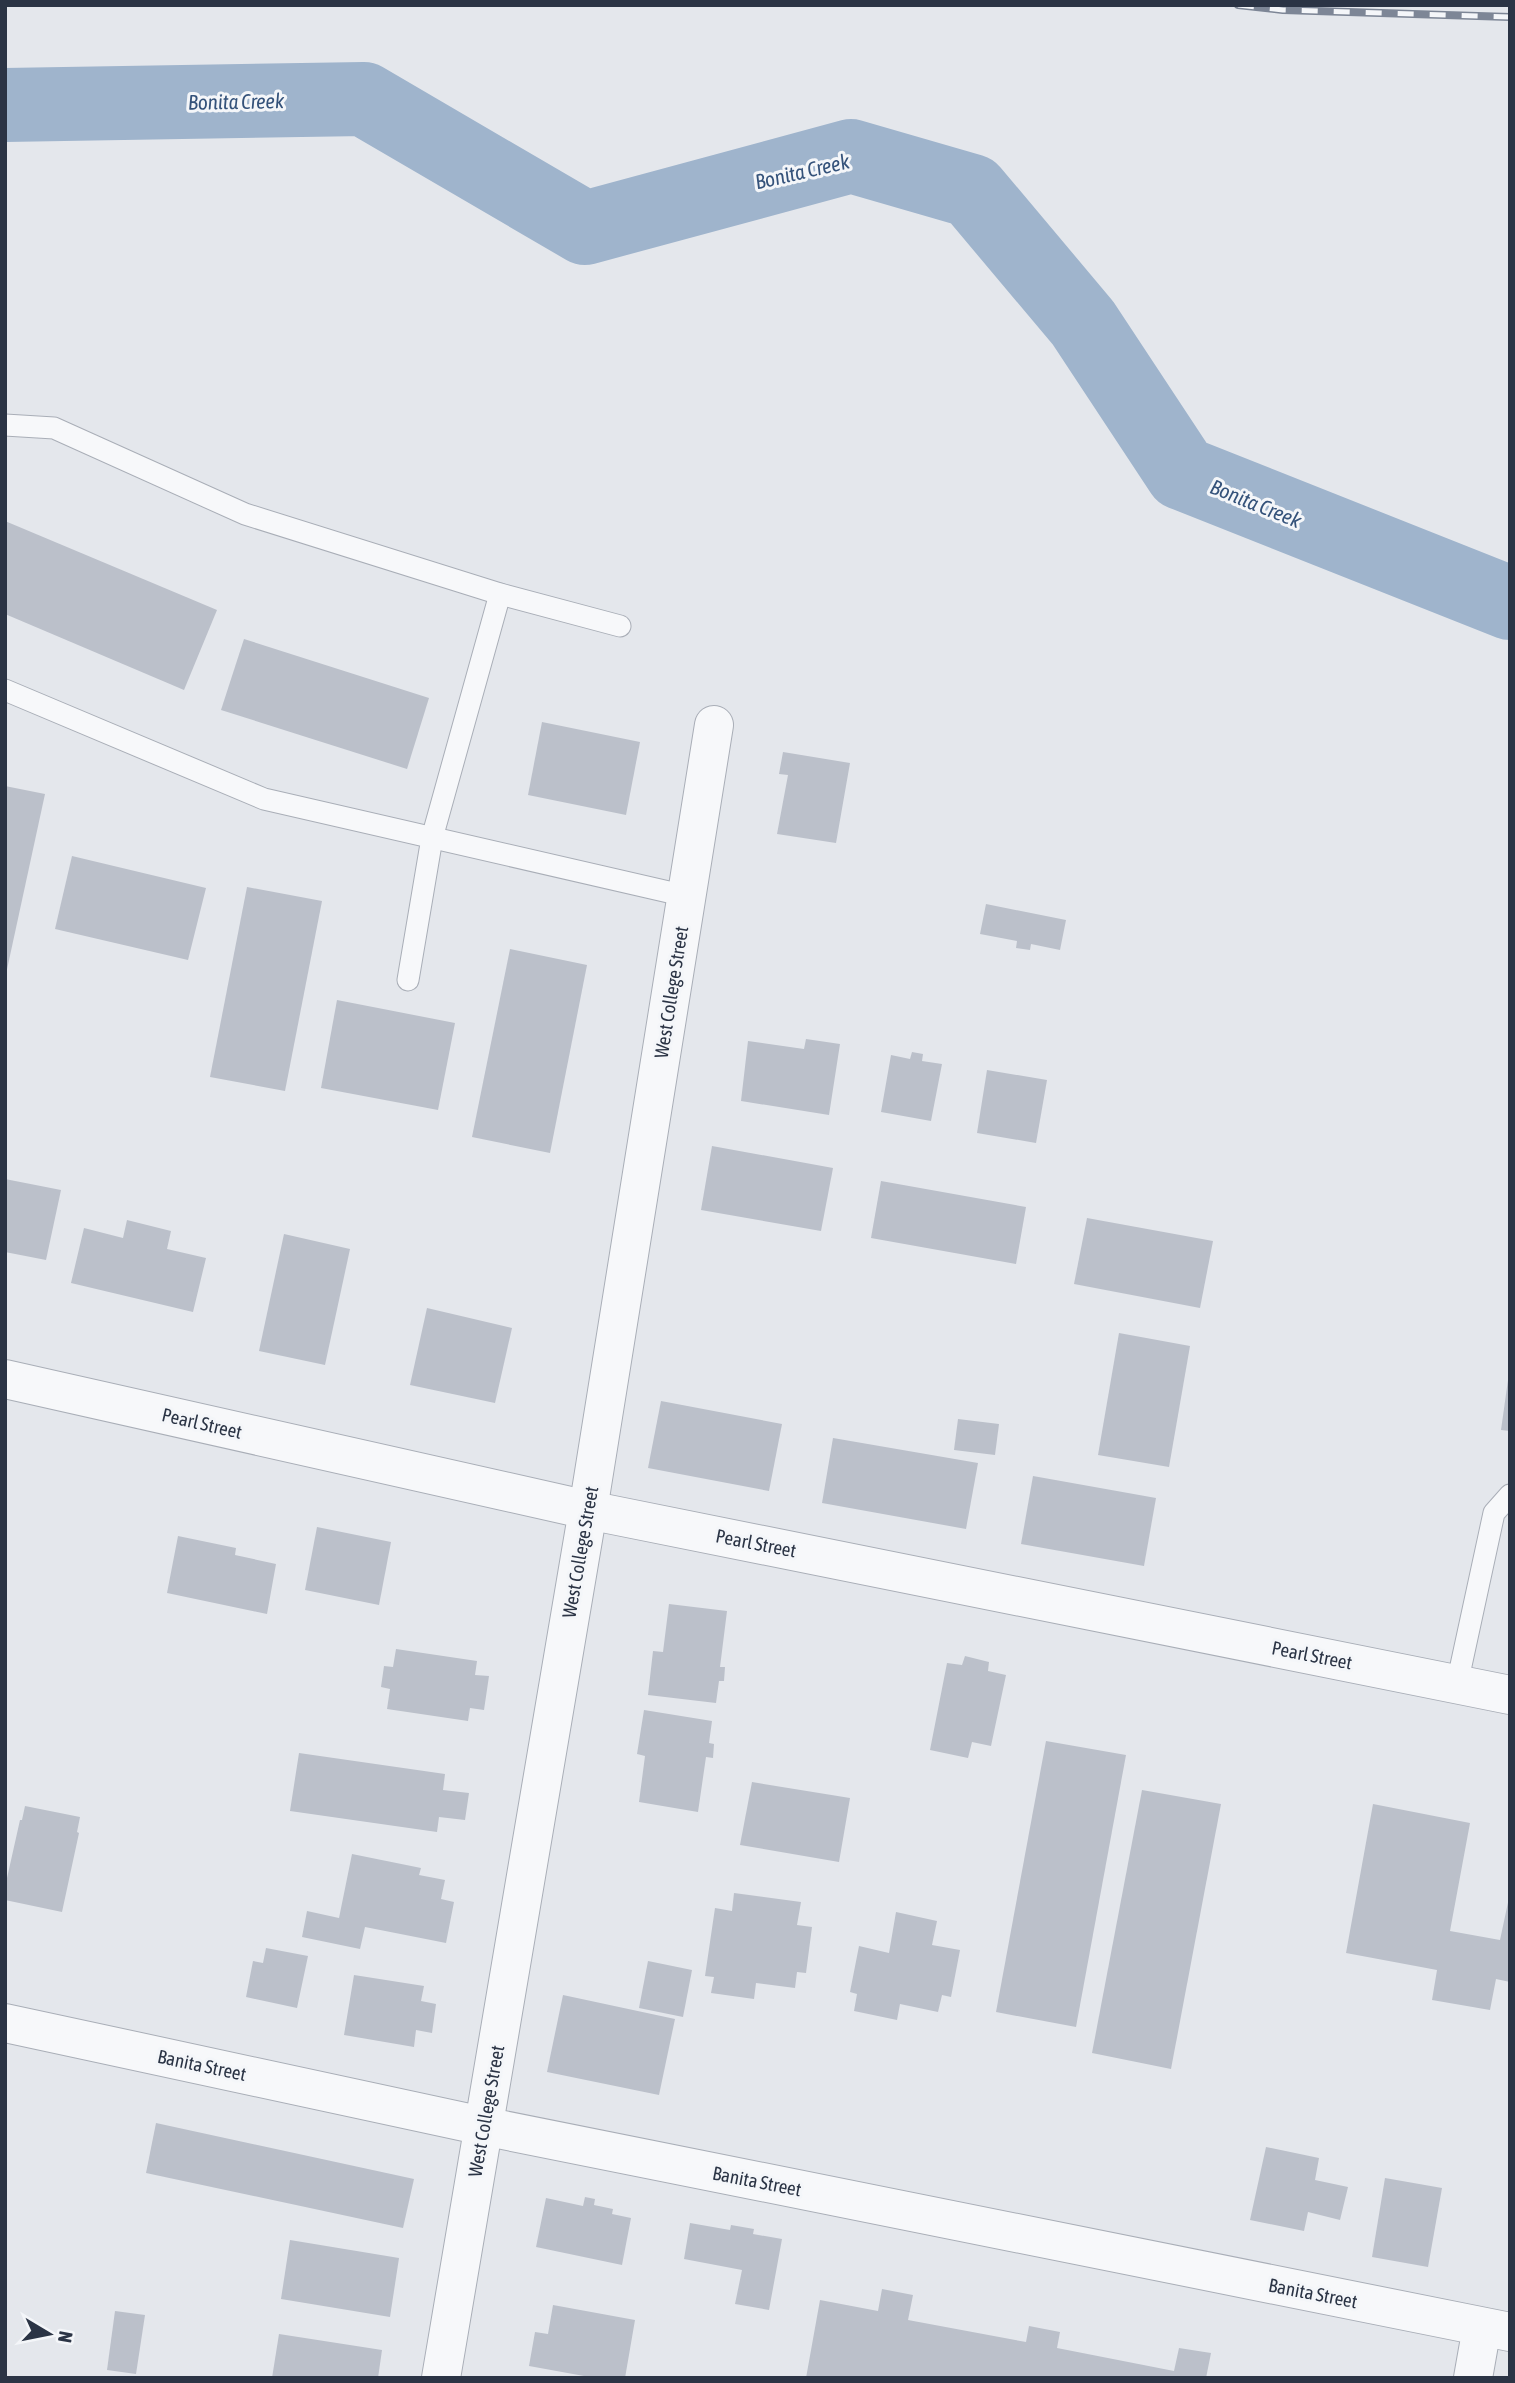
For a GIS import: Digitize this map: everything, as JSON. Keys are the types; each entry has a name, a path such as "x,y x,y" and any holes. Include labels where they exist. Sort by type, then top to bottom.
{"street":[{"name":"West College Street","path":"441,2378 588,1510 714,725"},
{"name":"Pearl Street","path":"5,1379 588,1510 1510,1695"},
{"name":"Banita Street","path":"5,2022 483,2126 1496,2330"},
{"path":"1473,2378 1496,2330"}],"lane":[{"path":"5,425 54,428 246,514 500,594 620,626"},
{"path":"408,980 432,838 500,594"},
{"path":"5,690 264,799 686,896"},
{"path":"1457,1684 1494,1513 1510,1495"}],"building":[{"path":"5,521 217,610 184,690 5,614"},
{"path":"244,639 429,698 407,769 221,710"},
{"path":"542,722 640,742 626,815 528,795"},
{"path":"783,752 850,763 836,843 777,834 788,775 779,774"},
{"path":"5,786 45,794 6,974 5,973"},
{"path":"72,856 206,888 188,960 55,929"},
{"path":"247,887 322,901 285,1091 210,1077"},
{"path":"986,904 1066,920 1060,950 1031,944 1030,950 1016,948 1017,941 980,934"},
{"path":"510,949 587,965 550,1153 472,1137"},
{"path":"337,1000 455,1023 438,1110 321,1088"},
{"path":"806,1039 840,1044 829,1115 741,1101 748,1041 804,1049"},
{"path":"912,1052 923,1054 922,1061 942,1064 931,1121 881,1112 891,1055 910,1059"},
{"path":"987,1070 1047,1080 1036,1143 977,1133"},
{"path":"712,1146 833,1168 821,1231 701,1210"},
{"path":"5,1179 61,1190 46,1260 5,1252"},
{"path":"881,1181 1026,1207 1016,1264 871,1238"},
{"path":"1087,1218 1213,1241 1200,1308 1074,1284"},
{"path":"127,1220 171,1231 167,1249 206,1258 193,1312 71,1283 84,1228 123,1238"},
{"path":"284,1234 350,1249 325,1365 259,1351"},
{"path":"427,1308 512,1328 495,1403 410,1385"},
{"path":"1119,1333 1190,1346 1169,1467 1098,1455"},
{"path":"1510,1380 1510,1431 1501,1430"},
{"path":"661,1401 782,1424 769,1491 648,1468"},
{"path":"958,1419 999,1424 995,1455 954,1450"},
{"path":"833,1438 978,1463 966,1529 822,1503"},
{"path":"1033,1476 1156,1498 1144,1566 1021,1544"},
{"path":"317,1527 391,1542 379,1605 305,1590"},
{"path":"178,1536 236,1548 235,1555 276,1564 267,1614 167,1593"},
{"path":"669,1604 727,1611 720,1667 725,1667 724,1681 719,1681 716,1703 648,1695 653,1651 663,1652"},
{"path":"396,1649 477,1661 475,1675 489,1676 484,1710 470,1708 468,1721 387,1709 390,1689 381,1687 384,1666 393,1667"},
{"path":"965,1656 989,1662 988,1671 1006,1675 991,1746 972,1742 968,1758 930,1750 947,1663 962,1665"},
{"path":"644,1710 712,1721 709,1743 714,1744 713,1758 706,1757 698,1812 639,1802 645,1756 637,1754"},
{"path":"1046,1741 1126,1755 1076,2027 996,2012"},
{"path":"299,1753 445,1774 443,1790 469,1793 465,1820 439,1817 437,1832 290,1811"},
{"path":"752,1782 850,1798 839,1862 740,1845"},
{"path":"1142,1790 1221,1804 1171,2069 1092,2053"},
{"path":"1373,1804 1470,1823 1450,1931 1500,1940 1510,1893 1510,1982 1496,1979 1490,2010 1432,2000 1437,1970 1346,1953"},
{"path":"25,1806 80,1817 62,1912 5,1900 5,1887"},
{"path":"352,1854 421,1868 419,1875 445,1880 441,1899 454,1902 446,1943 365,1927 360,1949 302,1937 307,1911 339,1918"},
{"path":"734,1893 801,1902 797,1925 812,1927 806,1973 797,1972 795,1988 756,1983 754,1999 711,1993 714,1977 705,1976 715,1908 732,1911"},
{"path":"896,1912 937,1921 932,1945 960,1950 951,1997 942,1995 938,2012 900,2004 897,2020 854,2011 857,1994 850,1992 859,1946 889,1953"},
{"path":"266,1948 308,1956 297,2008 246,1997 253,1961 263,1963"},
{"path":"648,1961 692,1970 683,2017 639,2008"},
{"path":"354,1975 424,1986 421,2001 436,2004 432,2033 416,2030 414,2047 344,2035"},
{"path":"563,1995 675,2019 659,2095 547,2072"},
{"path":"156,2123 414,2179 403,2228 146,2173"},
{"path":"1266,2147 1319,2158 1315,2180 1348,2187 1340,2220 1308,2212 1304,2231 1250,2220"},
{"path":"1385,2178 1442,2188 1428,2267 1372,2257"},
{"path":"585,2197 595,2199 594,2205 613,2209 612,2214 631,2218 622,2265 536,2247 546,2198 583,2206"},
{"path":"690,2223 730,2230 731,2225 754,2229 753,2234 782,2239 769,2310 735,2304 742,2270 684,2259"},
{"path":"290,2240 399,2258 390,2317 281,2299"},
{"path":"882,2289 913,2295 908,2320 1026,2342 1029,2326 1060,2332 1057,2348 1174,2371 1179,2348 1211,2353 1206,2378 806,2378 820,2300 878,2311"},
{"path":"553,2305 635,2320 625,2378 595,2378 529,2366 535,2332 548,2334"},
{"path":"115,2311 145,2315 136,2374 107,2370"},
{"path":"279,2334 382,2350 378,2378 272,2378"}],"waterway":[{"name":"Bonita Creek","path":"5,105 364,99 585,228 851,156 972,191 1083,323 1182,473 1510,603"}],"railway":[{"path":"1238,5 1283,10 1510,17"}]}
